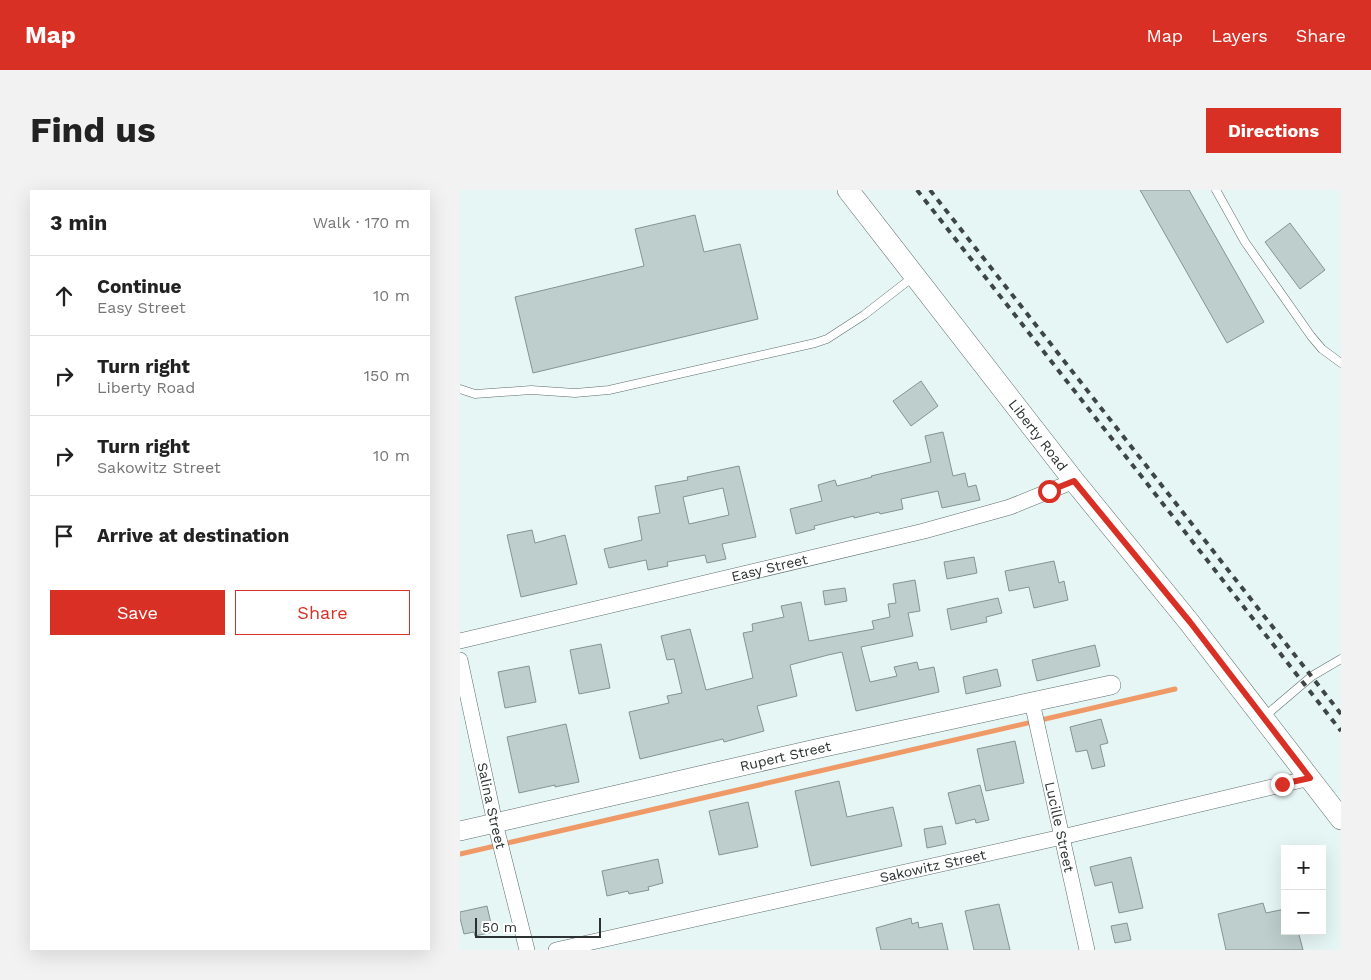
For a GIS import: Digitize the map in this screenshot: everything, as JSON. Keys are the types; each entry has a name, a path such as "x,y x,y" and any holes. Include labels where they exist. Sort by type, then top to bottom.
{"main road":[{"name":"Liberty Road","path":"848,190 1074,481 1190,622 1341,819"}],"street":[{"name":"Easy Street","path":"460,641 924,531 1010,507 1074,481"},
{"name":"Salina Street","path":"460,660 496,828 527,950"},
{"name":"Rupert Street","path":"460,831 496,828 820,748 1034,708 1111,685"},
{"name":"Lucille Street","path":"1034,708 1087,950"},
{"name":"Sakowitz Street","path":"556,950 1062,837 1310,778"}],"lane":[{"path":"1216,190 1245,242 1311,336 1322,349 1341,363"},
{"path":"460,389 475,394 531,390 575,393 609,390 815,343 827,339 857,320 915,276"},
{"path":"1263,718 1312,676 1341,659"}],"building":[{"path":"1140,190 1189,190 1264,322 1227,343"},
{"path":"695,215 704,252 740,244 758,319 533,373 515,297 644,266 635,229"},
{"path":"1290,223 1325,270 1300,289 1265,242"},
{"path":"921,381 938,406 911,426 893,401"},
{"path":"943,432 953,476 965,473 968,487 976,485 980,500 942,508 938,491 901,499 903,509 854,518 854,516 814,526 815,529 796,534 790,509 822,501 818,485 835,480 837,486 931,462 925,436"},
{"path":"739,466 756,537 722,544 726,559 707,563 705,555 667,562 668,566 648,570 646,560 609,568 604,549 642,540 638,517 660,513 655,486 688,480 687,477","holes":["723,488 729,515 689,524 683,497"]},
{"path":"532,530 535,543 565,535 577,584 521,597 507,535"},
{"path":"974,557 977,573 947,579 944,562"},
{"path":"1054,561 1059,583 1064,581 1068,600 1034,608 1029,587 1009,591 1005,571"},
{"path":"915,580 920,611 908,613 913,636 861,647 870,682 897,676 894,667 917,662 919,670 934,667 939,692 856,711 842,652 828,655 790,665 797,696 757,706 764,731 724,742 723,739 640,759 629,712 669,703 667,696 682,693 674,659 667,660 661,636 690,629 706,690 753,678 743,633 753,631 752,624 784,617 781,606 801,602 809,641 874,629 872,621 890,617 888,604 896,603 893,584"},
{"path":"845,588 847,601 825,605 823,591"},
{"path":"998,598 1002,613 986,617 987,622 951,630 947,609"},
{"path":"601,644 610,688 579,694 570,650"},
{"path":"1095,645 1100,666 1037,681 1032,660"},
{"path":"529,666 536,702 505,708 498,672"},
{"path":"997,669 1001,686 966,694 963,677"},
{"path":"1101,719 1108,743 1100,745 1105,766 1092,769 1087,750 1076,752 1070,727"},
{"path":"566,724 579,782 519,793 507,737"},
{"path":"1015,741 1024,783 986,791 977,749"},
{"path":"839,781 847,817 893,807 902,846 811,866 795,791"},
{"path":"980,785 989,820 976,823 975,819 956,824 948,793"},
{"path":"748,802 758,847 719,855 709,811"},
{"path":"942,826 946,844 927,848 924,829"},
{"path":"1131,857 1143,908 1119,913 1112,882 1095,886 1090,867"},
{"path":"658,859 663,883 648,887 649,890 629,894 628,891 607,896 602,871"},
{"path":"1263,903 1266,913 1281,910 1281,935 1299,935 1303,950 1226,950 1218,914"},
{"path":"999,904 1010,950 974,950 965,911"},
{"path":"487,906 493,932 475,936 474,932 464,934 460,912"},
{"path":"911,918 912,924 918,922 919,928 942,923 948,950 881,950 876,928"},
{"path":"1127,923 1131,940 1115,943 1111,926"}],"waterway":[{"path":"460,854 1175,689"}],"railway":[{"path":"917,190 1341,731"},
{"path":"930,190 1341,714"}],"route":[{"path":"1049,491 1074,481 1190,622 1310,778 1282,784"}]}
